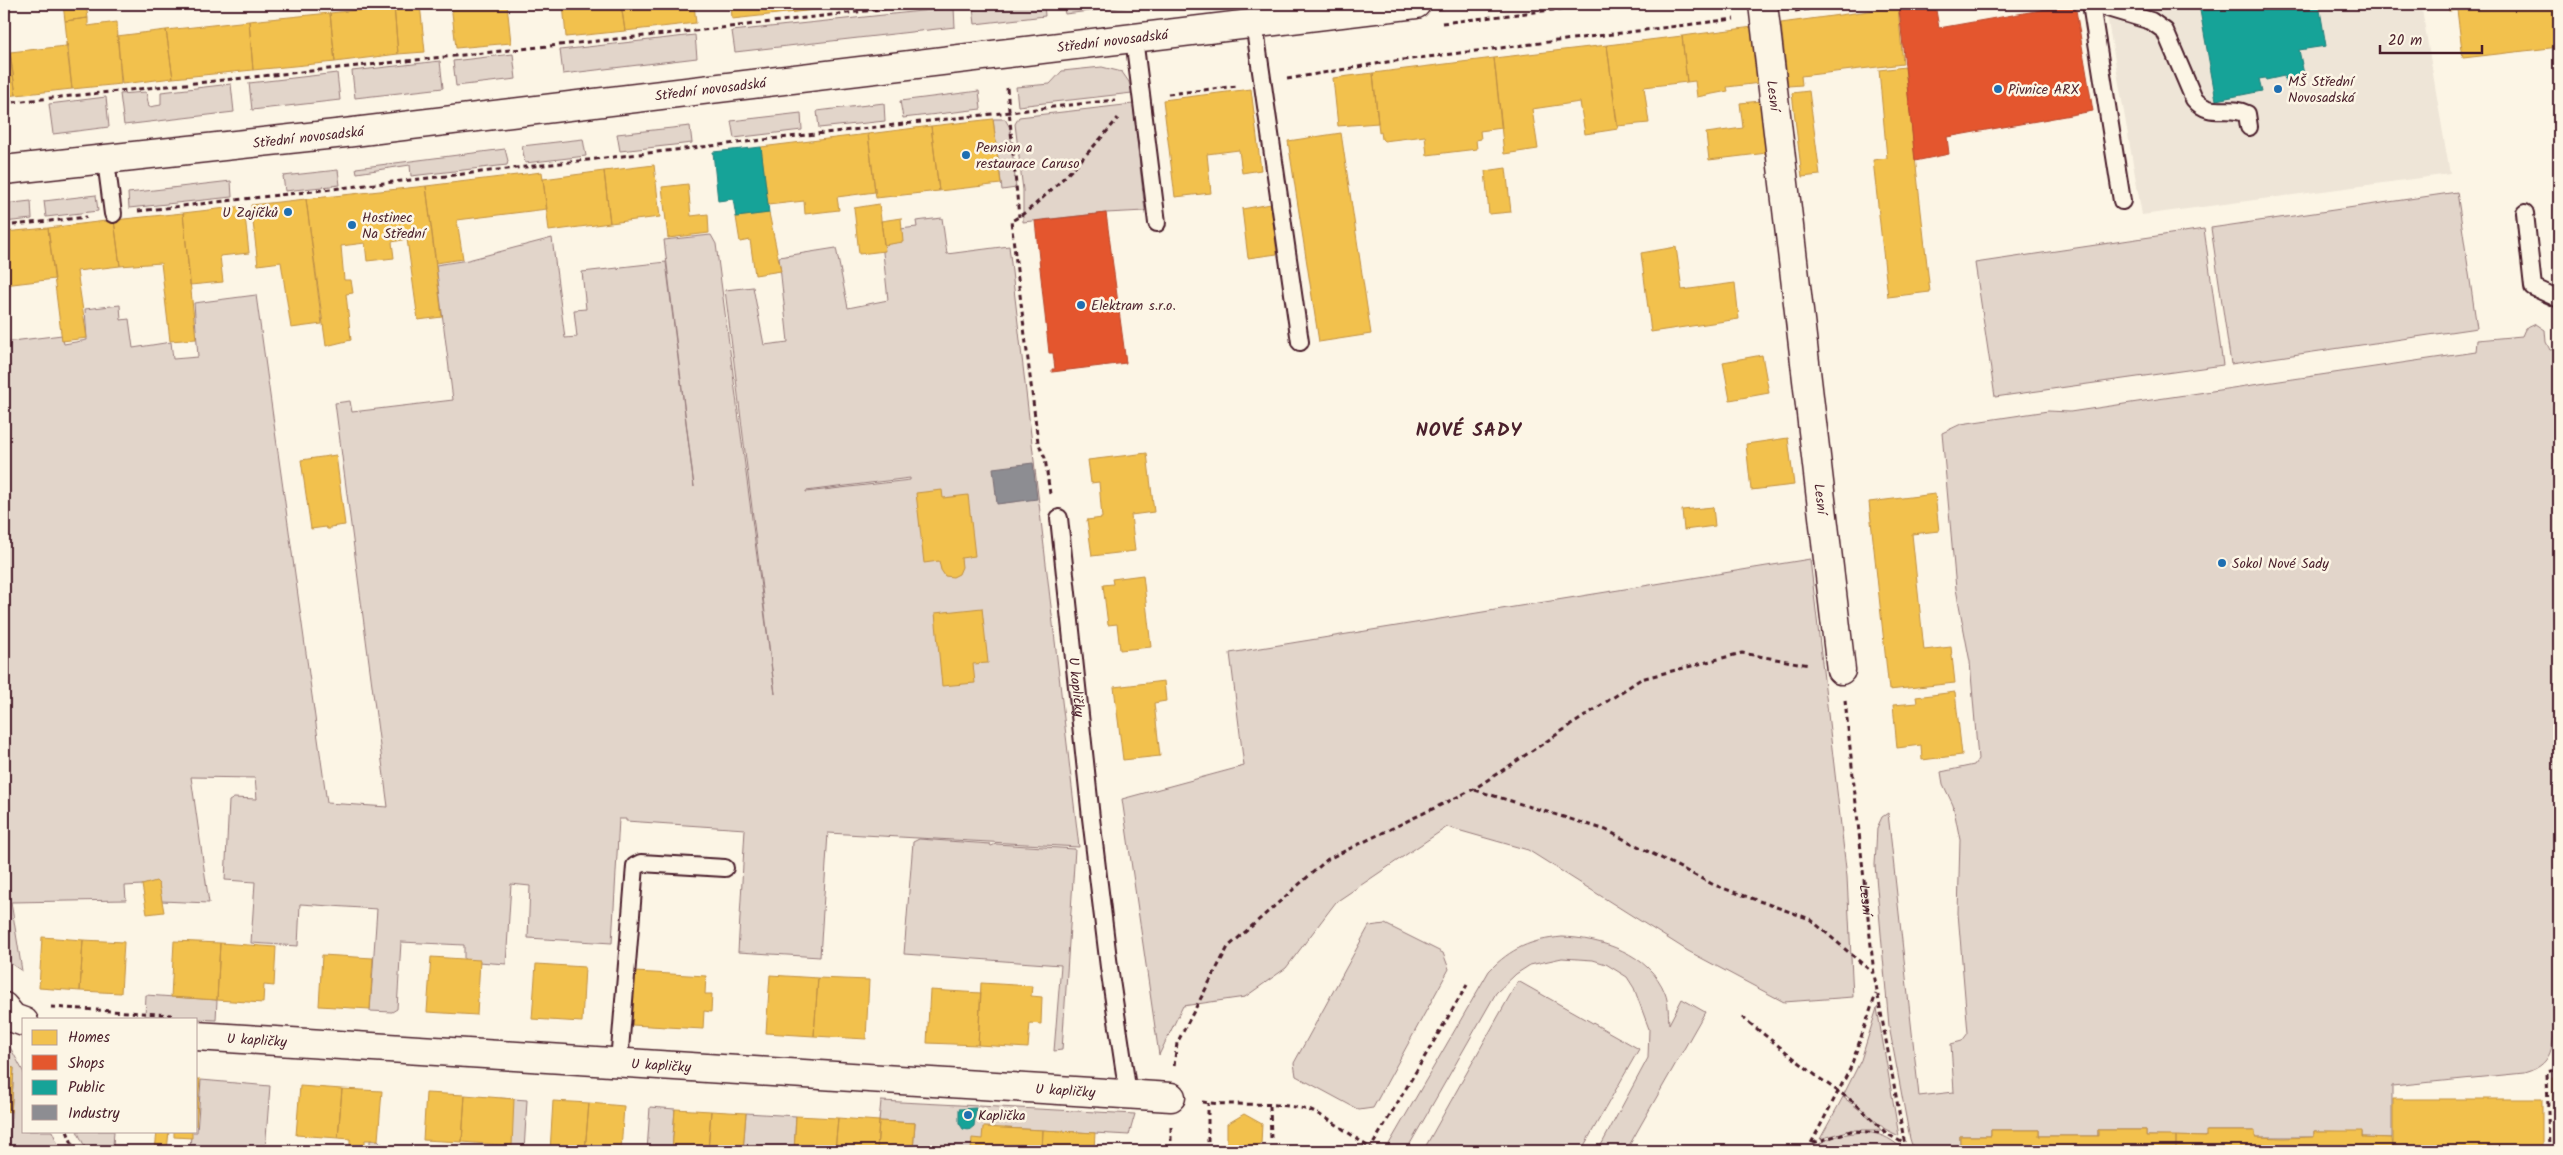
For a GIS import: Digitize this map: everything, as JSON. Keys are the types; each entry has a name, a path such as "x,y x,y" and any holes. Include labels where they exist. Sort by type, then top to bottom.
{"street":[{"name":"Střední novosadská","path":"4,170 106,161 1416,4"},
{"name":"Lesní","path":"1763,9 1841,670"},
{"name":"U kapličky","path":"198,1036 1171,1096"}],"lane":[{"path":"2122,201 2092,4 2151,21 2165,31 2194,99 2201,107 2214,111 2239,110 2248,114 2250,127"},
{"path":"1254,23 1300,342"},
{"path":"1134,38 1157,223"},
{"path":"106,161 113,214"},
{"path":"2525,213 2533,287 2559,299"},
{"name":"U kapličky","path":"1060,518 1094,838 1128,1094"},
{"path":"619,1062 635,866 641,863 725,868"}],"path":[{"path":"4,103 712,29 926,4"},
{"path":"1160,95 1262,83 1388,62 1763,9 1843,4"},
{"path":"1008,88 1020,218"},
{"path":"4,226 1119,100"},
{"path":"1060,518 1052,506 1045,458 1038,442 1011,222 1020,218 1106,133 1122,113"},
{"path":"1177,1043 1228,947 1328,859 1474,789 1641,680 1742,653 1841,670"},
{"name":"Lesní","path":"1841,670 1874,974 1906,1151"},
{"path":"1474,789 1606,830 1714,885 1810,919 1874,974"},
{"path":"1208,1151 1208,1103 1294,1107 1310,1111 1331,1121 1370,1150 1466,984"},
{"path":"1807,1151 1813,1143 1850,1069 1877,992"},
{"path":"1742,1017 1818,1078 1867,1113 1886,1133 1904,1144"},
{"path":"2549,1151 2547,1072 2559,1069"},
{"path":"1270,1106 1271,1139"},
{"path":"1813,1143 1851,1131 1886,1133"},
{"path":"67,1132 74,1146 73,1151"}],"shaded area":[{"path":"1012,4 1044,4 1045,16 975,24 973,8"},
{"path":"1063,4 1148,4 1065,14"},
{"name":"MŠ Střední Novosadská","path":"2105,4 2421,4 2450,174 2142,215"},
{"path":"954,8 955,27 735,52 732,31"},
{"path":"695,35 697,58 563,74 560,50"},
{"path":"513,54 516,79 456,86 453,61"},
{"path":"440,61 443,88 355,98 352,71"},
{"path":"1102,67 1122,72 1129,82 1132,93 1018,106 1016,87 1050,84 1062,71"},
{"path":"337,73 340,100 252,110 249,83"},
{"path":"231,84 234,112 124,125 120,94 146,92 149,107 161,105 161,92"},
{"path":"979,91 981,109 903,118 900,101"},
{"path":"106,97 109,127 53,134 49,104"},
{"path":"884,103 885,121 819,128 817,111"},
{"path":"1133,104 1145,211 1106,213 1023,222 1023,190 1015,124 1019,117"},
{"path":"801,113 802,130 734,138 731,121"},
{"path":"993,119 1005,119 1010,128 1016,188 1002,190"},
{"path":"690,126 692,143 620,151 617,134"},
{"path":"583,139 586,156 525,163 522,146"},
{"path":"505,149 507,165 411,176 410,165 357,173 356,168"},
{"path":"338,170 340,185 285,191 283,176"},
{"path":"231,181 232,197 129,208 128,193"},
{"path":"2457,192 2477,328 2231,364 2211,228"},
{"path":"96,195 98,211 46,217 44,201"},
{"path":"31,201 32,219 4,222 4,204"},
{"path":"942,218 947,254 1009,246 1079,847 828,833 820,957 738,952 745,829 619,819 612,943 528,938 530,886 511,884 506,964 464,961 464,945 401,942 397,1009 392,1012 370,1011 377,909 300,904 298,946 251,943 255,882 225,880 229,801 234,798 257,799 255,778 191,777 209,903 161,901 159,884 125,886 126,900 11,902 22,971 4,959 4,342 62,335 64,344 87,340 85,309 120,305 121,320 129,319 133,348 171,342 173,359 198,357 194,303 256,295 327,803 388,807 335,403 350,401 352,412 453,400 436,265 468,260 552,238 565,338 577,337 574,310 586,309 582,272 618,268 618,270 621,267 666,262 694,487 664,240 711,235 716,244 775,694 725,290 753,287 764,345 788,342 779,257 836,248 848,308 888,300 882,243 900,229 917,227 916,221","holes":["910,478 910,480 806,492"]},
{"path":"2204,229 2223,365 1995,397 1975,263"},
{"path":"2536,324 2545,330 2546,342 2550,350 2559,349 2559,1012 2551,1049 2543,1063 2535,1069 2524,1073 2392,1086 2392,1138 2362,1137 2362,1132 2314,1131 2314,1137 2255,1137 2254,1131 2207,1131 2206,1137 2146,1136 2146,1130 2098,1130 2098,1136 2039,1136 2039,1130 1991,1130 1991,1136 1960,1136 1960,1151 1914,1151 1910,1139 1889,1026 1875,865 1877,828 1882,817 1888,813 1919,1096 1954,1092 1951,1044 1962,1041 1968,1033 1958,913 1960,840 1953,805 1943,784 1941,772 1974,765 1978,759 1970,662 1956,589 1942,433 1961,424 2048,411 2070,412 2476,352 2477,340 2522,336 2525,329"},
{"path":"1810,559 1847,877 1853,997 1784,1002 1688,951 1528,850 1447,827 1336,902 1286,968 1245,997 1183,1006 1159,1055 1122,799 1244,766 1230,653"},
{"path":"919,839 990,844 991,846 996,844 1075,849 1062,1050 1054,1051 1061,965 904,954 913,842"},
{"path":"1385,924 1443,953 1449,969 1373,1108 1359,1110 1296,1076 1294,1063 1369,926"},
{"path":"1562,937 1577,938 1608,945 1636,958 1658,979 1665,993 1669,1024 1682,999 1705,1012 1626,1151 1598,1151 1648,1058 1649,1029 1634,988 1627,977 1606,964 1593,960 1562,958 1530,965 1516,974 1496,993 1406,1151 1385,1151 1489,971 1505,956 1522,946 1541,940"},
{"path":"1518,981 1639,1049 1581,1151 1423,1151"},
{"path":"146,995 217,1000 216,1020 145,1016"},
{"path":"1877,1008 1899,1136 1885,1129 1844,1094 1861,1060"},
{"path":"4,1036 22,1069 22,1132 52,1132 61,1151 9,1147 14,1068 4,1067"},
{"path":"201,1080 270,1086 265,1151 190,1151 191,1132 198,1132"},
{"path":"1843,1097 1874,1121 1881,1130 1851,1130 1820,1139"},
{"path":"500,1098 527,1100 524,1151 496,1151"},
{"path":"881,1101 1135,1114 1129,1135 1005,1128 1003,1151 913,1151 915,1123 879,1121"},
{"path":"650,1107 675,1109 672,1151 647,1151"},
{"path":"746,1113 796,1116 794,1151 743,1151"},
{"path":"78,1132 114,1132 113,1146 124,1147 123,1151 87,1151"},
{"path":"1866,1132 1887,1138 1899,1146 1901,1151 1812,1151 1829,1139 1844,1134"},
{"path":"370,1140 378,1140 389,1151 349,1151 350,1149 365,1149 365,1145 370,1145"}],"building: Homes":[{"path":"63,4 86,4 88,18 65,21"},
{"path":"420,4 425,52 398,54 394,6"},
{"path":"451,4 507,4 511,43 456,48"},
{"path":"563,4 621,4 625,31 566,37"},
{"path":"621,4 694,4 696,23 625,31"},
{"path":"731,4 832,4 833,8 732,19"},
{"path":"832,4 871,4 833,8"},
{"path":"2448,4 2467,4 2467,8 2498,4 2559,4 2559,47 2463,58 2457,10 2449,11"},
{"path":"394,6 398,54 335,62 330,13"},
{"path":"1898,7 1903,64 1801,76 1802,85 1788,86 1781,23"},
{"path":"330,13 335,62 253,70 249,21"},
{"path":"88,18 88,26 117,22 121,84 72,89 65,21"},
{"path":"249,21 253,70 173,78 166,30"},
{"path":"1753,27 1760,83 1727,87 1728,91 1697,97 1695,81 1687,82 1682,36"},
{"path":"166,30 173,78 122,84 117,36"},
{"path":"1682,36 1687,82 1644,87 1649,123 1617,126 1607,45"},
{"path":"66,41 72,89 16,95 10,52 66,46"},
{"path":"1607,45 1618,129 1585,134 1580,102 1532,109 1538,149 1504,154 1494,58"},
{"path":"4,49 9,49 16,95 4,96"},
{"path":"1494,58 1502,128 1480,131 1481,139 1476,140 1477,149 1427,155 1425,136 1384,141 1382,139 1381,132 1379,133 1373,73"},
{"path":"1905,67 1930,292 1888,297 1873,160 1887,158 1879,70"},
{"path":"1373,73 1378,123 1338,126 1333,78"},
{"path":"1251,89 1261,170 1242,173 1239,150 1207,154 1211,193 1175,197 1163,100"},
{"path":"1809,91 1820,175 1802,177 1792,93"},
{"path":"1761,101 1767,153 1709,160 1706,133 1743,128 1740,103"},
{"name":"Pension a restaurace Caruso","path":"993,119 1001,184 939,191 931,126"},
{"path":"931,126 939,191 876,198 868,134"},
{"path":"1341,133 1371,334 1319,342 1288,141"},
{"path":"868,134 875,192 837,197 839,210 805,214 804,201 768,205 761,147"},
{"path":"654,165 660,217 610,223 604,171"},
{"path":"1506,168 1511,212 1489,214 1485,171"},
{"path":"604,171 610,223 549,231 543,179"},
{"path":"542,172 547,209 457,220 463,259 436,263 426,186"},
{"path":"688,184 691,216 708,214 709,233 668,238 662,187"},
{"path":"426,186 442,317 418,320 407,239 392,242 394,258 367,261 365,243 341,246 344,280 351,280 353,293 346,294 351,340 326,346 306,199"},
{"path":"306,199 322,324 291,328 281,262 258,265 251,205"},
{"path":"879,204 885,251 859,254 854,208"},
{"path":"1271,204 1277,254 1248,258 1242,209"},
{"path":"244,206 249,253 220,256 223,282 190,285 183,213"},
{"path":"183,213 196,339 170,341 161,263 120,266 114,220"},
{"path":"769,213 781,271 755,275 750,240 740,242 736,217"},
{"path":"901,218 903,242 884,245 881,221"},
{"path":"114,220 120,266 77,271 87,338 62,341 48,228"},
{"path":"48,228 55,279 4,285 4,232"},
{"path":"1676,247 1682,290 1735,283 1739,319 1651,332 1641,253"},
{"path":"1762,355 1769,393 1730,400 1723,362"},
{"path":"1788,438 1794,485 1751,490 1746,444"},
{"path":"1147,453 1154,512 1131,515 1135,551 1092,556 1087,520 1102,518 1099,482 1091,483 1088,460"},
{"path":"336,455 345,525 330,527 330,529 326,527 311,529 301,460"},
{"path":"942,490 943,498 968,495 975,556 961,558 962,567 959,574 953,577 945,576 939,561 924,563 916,493"},
{"path":"1935,494 1939,531 1912,534 1924,650 1951,647 1955,683 1889,690 1869,502"},
{"path":"1713,507 1715,526 1684,530 1682,510"},
{"path":"1143,575 1151,647 1120,650 1117,624 1108,625 1103,585 1113,584 1112,579"},
{"path":"982,608 988,663 973,664 975,683 942,686 935,613"},
{"path":"1164,681 1166,701 1154,703 1160,756 1123,760 1114,687"},
{"path":"1955,692 1962,755 1922,760 1921,745 1897,748 1893,705 1917,703 1916,697"},
{"path":"156,881 159,884 164,912 147,914 142,885"},
{"path":"42,937 83,940 80,991 39,988"},
{"path":"83,940 124,942 121,993 80,991"},
{"path":"174,941 220,943 217,1000 171,997"},
{"path":"220,943 276,947 274,986 264,985 263,1003 217,1000"},
{"path":"322,955 373,958 370,1009 319,1006"},
{"path":"431,957 480,960 477,1015 427,1012"},
{"path":"536,964 585,967 582,1022 532,1019"},
{"path":"635,972 706,976 705,994 712,994 711,1012 704,1011 703,1029 632,1025"},
{"path":"770,975 818,978 814,1036 766,1033"},
{"path":"818,978 869,980 866,1039 814,1036"},
{"path":"981,983 1032,986 1031,996 1042,997 1041,1024 1030,1023 1028,1048 978,1045"},
{"path":"930,990 981,993 978,1045 927,1043"},
{"path":"4,1067 14,1068 11,1112 4,1111"},
{"path":"2553,1078 2559,1078 2559,1150 2553,1150"},
{"path":"198,1079 200,1079 198,1102"},
{"path":"300,1086 342,1089 338,1138 296,1135"},
{"path":"342,1089 382,1091 378,1140 365,1140 365,1149 350,1149 350,1139 338,1138"},
{"path":"426,1093 465,1095 462,1142 423,1140"},
{"path":"465,1095 514,1099 512,1146 462,1142"},
{"path":"2393,1099 2542,1099 2542,1151 2393,1151"},
{"path":"553,1101 589,1103 585,1151 550,1151"},
{"path":"589,1103 624,1106 621,1151 585,1151"},
{"path":"675,1109 711,1111 708,1151 672,1151"},
{"path":"711,1111 746,1113 743,1151 708,1151"},
{"path":"1244,1114 1262,1124 1261,1144 1247,1151 1240,1151 1227,1143 1227,1124"},
{"path":"796,1116 838,1118 835,1151 794,1151"},
{"path":"838,1118 879,1121 877,1151 835,1151"},
{"path":"879,1121 915,1123 913,1151 877,1151"},
{"path":"983,1127 1043,1130 1042,1151 971,1151 972,1138 982,1139"},
{"path":"1043,1130 1095,1133 1094,1151 1042,1151"},
{"path":"1991,1130 2039,1130 2039,1136 2098,1136 2098,1130 2146,1130 2146,1136 2176,1136 2176,1151 1960,1151 1960,1136 1991,1136"},
{"path":"2206,1131 2255,1131 2255,1137 2284,1138 2314,1137 2314,1131 2362,1131 2362,1137 2392,1138 2393,1151 2176,1151 2176,1136 2206,1137"},
{"path":"157,1132 169,1132 167,1151 155,1151"},
{"path":"174,1132 192,1132 192,1138 174,1137"}],"building: Shops":[{"name":"Pivnice ARX","path":"1935,4 1939,28 2075,4 2093,111 1947,137 1949,154 1915,161 1899,9"},
{"name":"Elektram s.r.o.","path":"1106,213 1126,363 1052,372 1052,369 1055,369 1053,353 1049,353 1035,221"}],"building: Public":[{"path":"2319,4 2326,46 2299,50 2306,84 2286,87 2284,76 2266,80 2265,78 2259,79 2262,91 2216,100 2199,5"},
{"path":"761,147 769,213 736,217 733,199 718,201 713,152"},
{"name":"Kaplička","path":"976,1108 974,1126 969,1130 963,1129 959,1123 959,1109"}],"building: Industry":[{"path":"1033,463 1037,499 997,504 993,468"}],"place":[{"name":"Pivnice ARX","path":"1998,89"},
{"name":"MŠ Střední Novosadská","path":"2278,89"},
{"name":"Pension a restaurace Caruso","path":"966,155"},
{"name":"U Zajíčků","path":"288,212"},
{"name":"Hostinec Na Střední","path":"352,225"},
{"name":"Elektram s.r.o.","path":"1081,305"},
{"name":"Sokol Nové Sady","path":"2222,563"},
{"name":"Kaplička","path":"968,1115"}],"district":[{"name":"NOVÉ SADY","path":"1469,429"}]}
